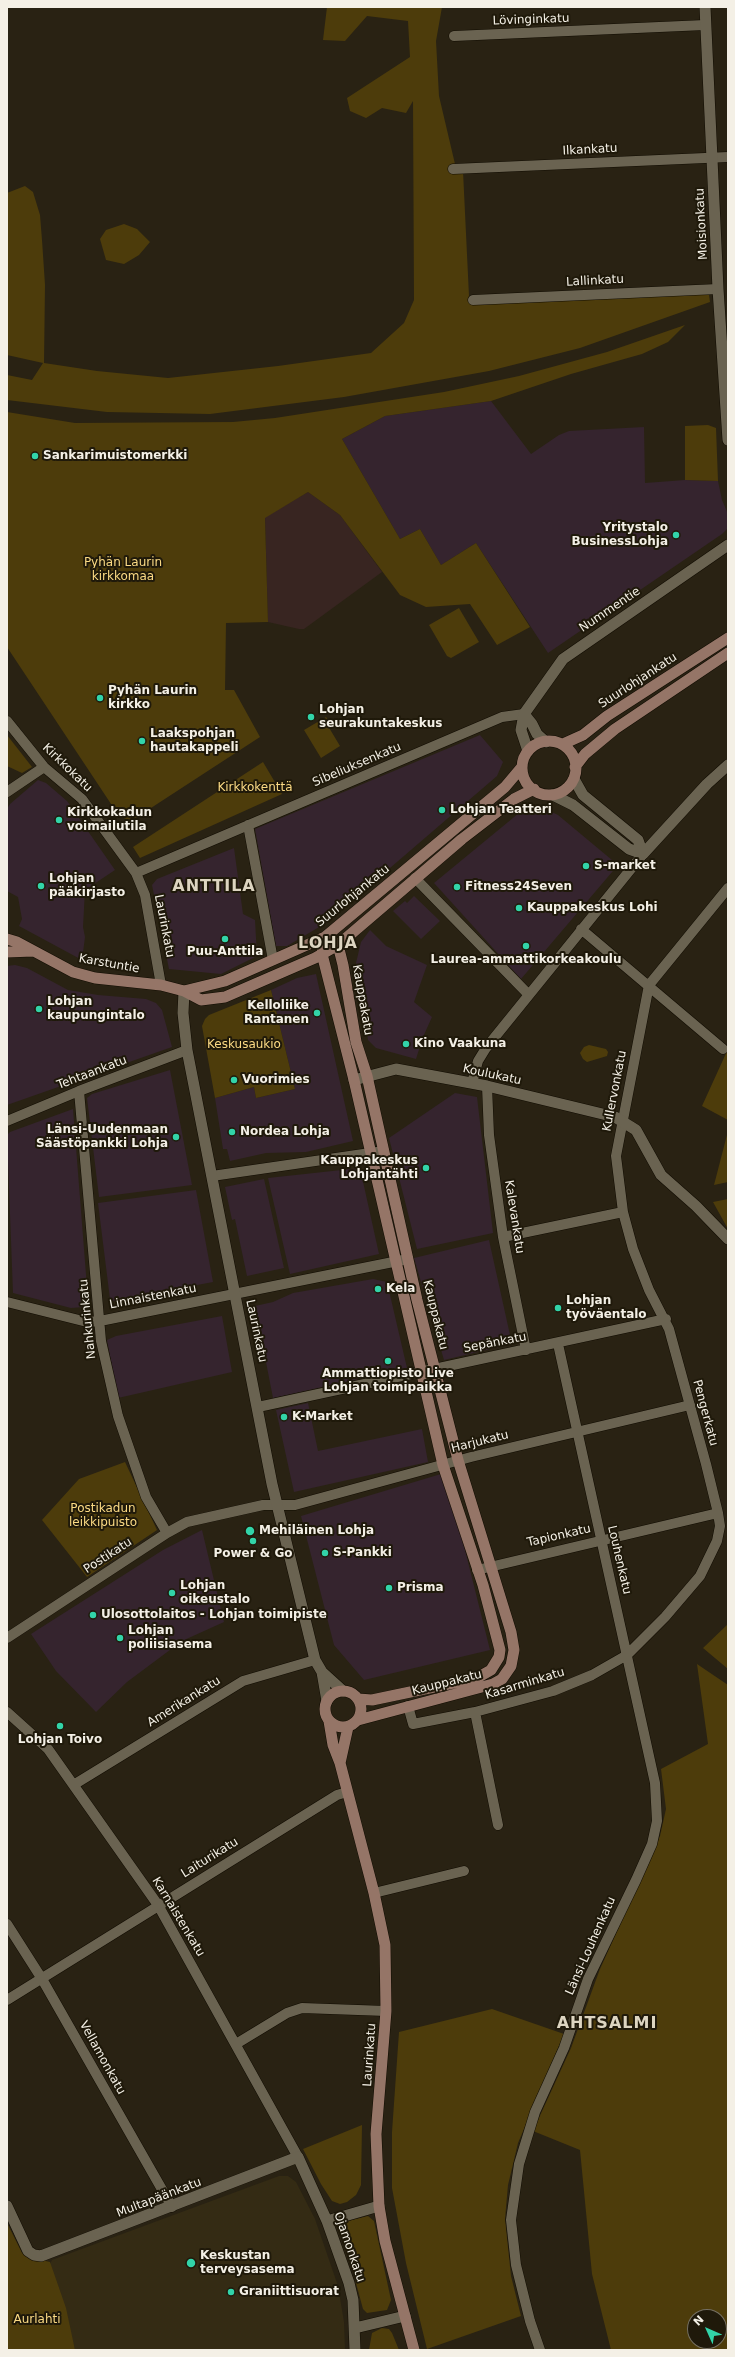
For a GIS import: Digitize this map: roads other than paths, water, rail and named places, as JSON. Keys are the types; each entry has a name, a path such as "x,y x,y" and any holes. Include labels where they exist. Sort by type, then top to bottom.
{"main road":[{"name":"Suurlohjankatu","path":"563,744 582,735 607,716 728,638"},
{"path":"575,767 585,754 615,729 728,653"},
{"path":"546,742 563,744 571,753 575,767 574,779 565,791 553,795 542,794 534,789 521,768 528,751 536,745 546,742"},
{"name":"Suurlohjankatu","path":"184,991 225,982 325,937 505,787 521,768"},
{"name":"Suurlohjankatu","path":"184,991 201,1000 225,997 322,954 338,945 414,878 505,805 534,789"},
{"path":"325,937 338,945"},
{"name":"Kauppakatu","path":"325,937 322,954 354,1080 443,1465 498,1634 500,1650 499,1657 491,1670 477,1678 372,1700 358,1699"},
{"name":"Karstuntie","path":"7,939 17,942 73,972 95,978 161,985 184,991"},
{"name":"Kauppakatu","path":"338,945 343,964 356,1042 367,1076 408,1259 435,1369 458,1460 492,1566 511,1632 514,1650 511,1666 502,1679 484,1688 408,1706 358,1720"},
{"name":"Karstuntie","path":"7,952 33,951"},
{"path":"343,1691 354,1694 358,1699 362,1709 358,1720 348,1727 337,1727 329,1720 325,1711 327,1701 334,1694 343,1691"},
{"name":"Laurinkatu","path":"329,1720 333,1745 340,1763 374,1893 385,1945 387,1965 386,2011 376,2134 379,2206 385,2240 414,2350"},
{"name":"Laurinkatu","path":"340,1763 348,1727"}],"street":[{"name":"Moisionkatu","path":"705,7 718,289 728,440"},
{"name":"Lövinginkatu","path":"454,36 705,25"},
{"name":"Ilkankatu","path":"453,169 728,157"},
{"name":"Lallinkatu","path":"473,300 718,289"},
{"name":"Nummentie","path":"524,714 563,659 728,545"},
{"path":"524,714 532,724 537,734 546,742"},
{"path":"524,714 521,730 528,751"},
{"name":"Sibeliuksenkatu","path":"136,873 502,717 524,714"},
{"name":"Kirkkokatu","path":"7,721 44,767 82,800 136,873"},
{"path":"472,1083 474,1071 482,1054 528,994 643,854 707,784 728,765"},
{"path":"7,792 44,767"},
{"path":"574,779 583,795 638,840 643,854"},
{"path":"553,795 573,805 629,849 643,854"},
{"path":"248,825 273,960"},
{"name":"Laurinkatu","path":"136,873 145,895 161,985"},
{"path":"414,878 528,994"},
{"name":"Kullervonkatu","path":"666,1319 649,1290 636,1256 623,1212 616,1156 649,985 728,888"},
{"path":"581,929 723,1049"},
{"name":"Laurinkatu","path":"184,991 183,1013 188,1050 234,1294 277,1504 315,1660 322,1672 343,1691"},
{"name":"Tehtaankatu","path":"7,1121 79,1091 188,1050"},
{"name":"Koulukatu","path":"354,1080 396,1069 487,1086 623,1120"},
{"name":"Kalevankatu","path":"487,1086 489,1135 503,1237 526,1350"},
{"name":"Nahkurinkatu","path":"79,1091 101,1341 118,1416 146,1497 167,1533"},
{"path":"623,1120 631,1125 641,1136 661,1175 696,1206 728,1239"},
{"path":"212,1176 384,1151"},
{"path":"503,1237 623,1212"},
{"name":"Linnaistenkatu","path":"7,1302 87,1322 100,1321 408,1259"},
{"name":"Sepänkatu","path":"258,1407 558,1344 666,1319"},
{"name":"Pengerkatu","path":"666,1319 718,1513"},
{"name":"Louhenkatu","path":"558,1344 576,1433 602,1540 655,1783"},
{"name":"Harjukatu","path":"277,1504 295,1505 398,1478 458,1460 690,1405"},
{"name":"Postikatu","path":"7,1638 167,1533 187,1522 277,1504"},
{"name":"Tapionkatu","path":"477,1570 718,1513"},
{"name":"Kasarminkatu","path":"408,1706 413,1724 475,1712 553,1691 592,1675 627,1655 675,1606 700,1576 717,1541 720,1526 718,1513"},
{"name":"Amerikankatu","path":"75,1784 243,1682 315,1660"},
{"name":"Laurinkatu","path":"322,1672 327,1701"},
{"name":"Karnaistenkatu","path":"7,1712 48,1749 75,1784 158,1905 298,2157"},
{"path":"475,1712 498,1825"},
{"name":"Länsi-Louhenkatu","path":"540,2350 530,2320 516,2265 511,2220 516,2177 529,2126 564,2048 588,1979 652,1844 657,1821 655,1783"},
{"name":"Laiturikatu","path":"7,2000 337,1795 347,1792"},
{"path":"374,1893 464,1871"},
{"name":"Vellamonkatu","path":"7,1924 42,1979 172,2207"},
{"path":"236,2044 288,2013 302,2008 386,2011"},
{"name":"Multapäänkatu","path":"7,2206 28,2252 41,2256 172,2207 298,2157"},
{"name":"Ojamonkatu","path":"298,2157 327,2221 349,2282 353,2300 355,2350"},
{"path":"327,2221 379,2206"},
{"path":"355,2328 405,2316"}],"place":[{"name":"Sankarimuistomerkki","path":"35,456"},
{"name":"Yritystalo BusinessLohja","path":"676,535"},
{"name":"Pyhän Laurin kirkko","path":"100,698"},
{"name":"Lohjan seurakuntakeskus","path":"311,717"},
{"name":"Laakspohjan hautakappeli","path":"142,741"},
{"name":"Lohjan Teatteri","path":"442,810"},
{"name":"Kirkkokadun voimailutila","path":"59,820"},
{"name":"S-market","path":"586,866"},
{"name":"Lohjan pääkirjasto","path":"41,886"},
{"name":"Fitness24Seven","path":"457,887"},
{"name":"Kauppakeskus Lohi","path":"519,908"},
{"name":"Puu-Anttila","path":"225,939"},
{"name":"Laurea-ammattikorkeakoulu","path":"526,946"},
{"name":"Lohjan kaupungintalo","path":"39,1009"},
{"name":"Kelloliike Rantanen","path":"317,1013"},
{"name":"Kino Vaakuna","path":"406,1044"},
{"name":"Vuorimies","path":"234,1080"},
{"name":"Nordea Lohja","path":"232,1132"},
{"name":"Länsi-Uudenmaan Säästöpankki Lohja","path":"176,1137"},
{"name":"Kauppakeskus Lohjantähti","path":"426,1168"},
{"name":"Kela","path":"378,1289"},
{"name":"Lohjan työväentalo","path":"558,1308"},
{"name":"Ammattiopisto Live Lohjan toimipaikka","path":"388,1361"},
{"name":"K-Market","path":"284,1417"},
{"name":"Mehiläinen Lohja","path":"250,1531"},
{"name":"Power & Go","path":"253,1541"},
{"name":"S-Pankki","path":"325,1553"},
{"name":"Prisma","path":"389,1588"},
{"name":"Lohjan oikeustalo","path":"172,1593"},
{"name":"Ulosottolaitos - Lohjan toimipiste","path":"93,1615"},
{"name":"Lohjan poliisiasema","path":"120,1638"},
{"name":"Lohjan Toivo","path":"60,1726"},
{"name":"Keskustan terveysasema","path":"191,2263"},
{"name":"Graniittisuorat","path":"231,2292"}],"district":[{"name":"ANTTILA","path":"214,887"},
{"name":"LOHJA","path":"328,944"},
{"name":"AHTSALMI","path":"607,2024"}],"park label":[{"name":"Pyhän Laurin kirkkomaa","path":"123,570"},
{"name":"Kirkkokenttä","path":"255,788"},
{"name":"Keskusaukio","path":"244,1045"},
{"name":"Postikadun leikkipuisto","path":"103,1516"},
{"name":"Aurlahti","path":"37,2320"}]}
